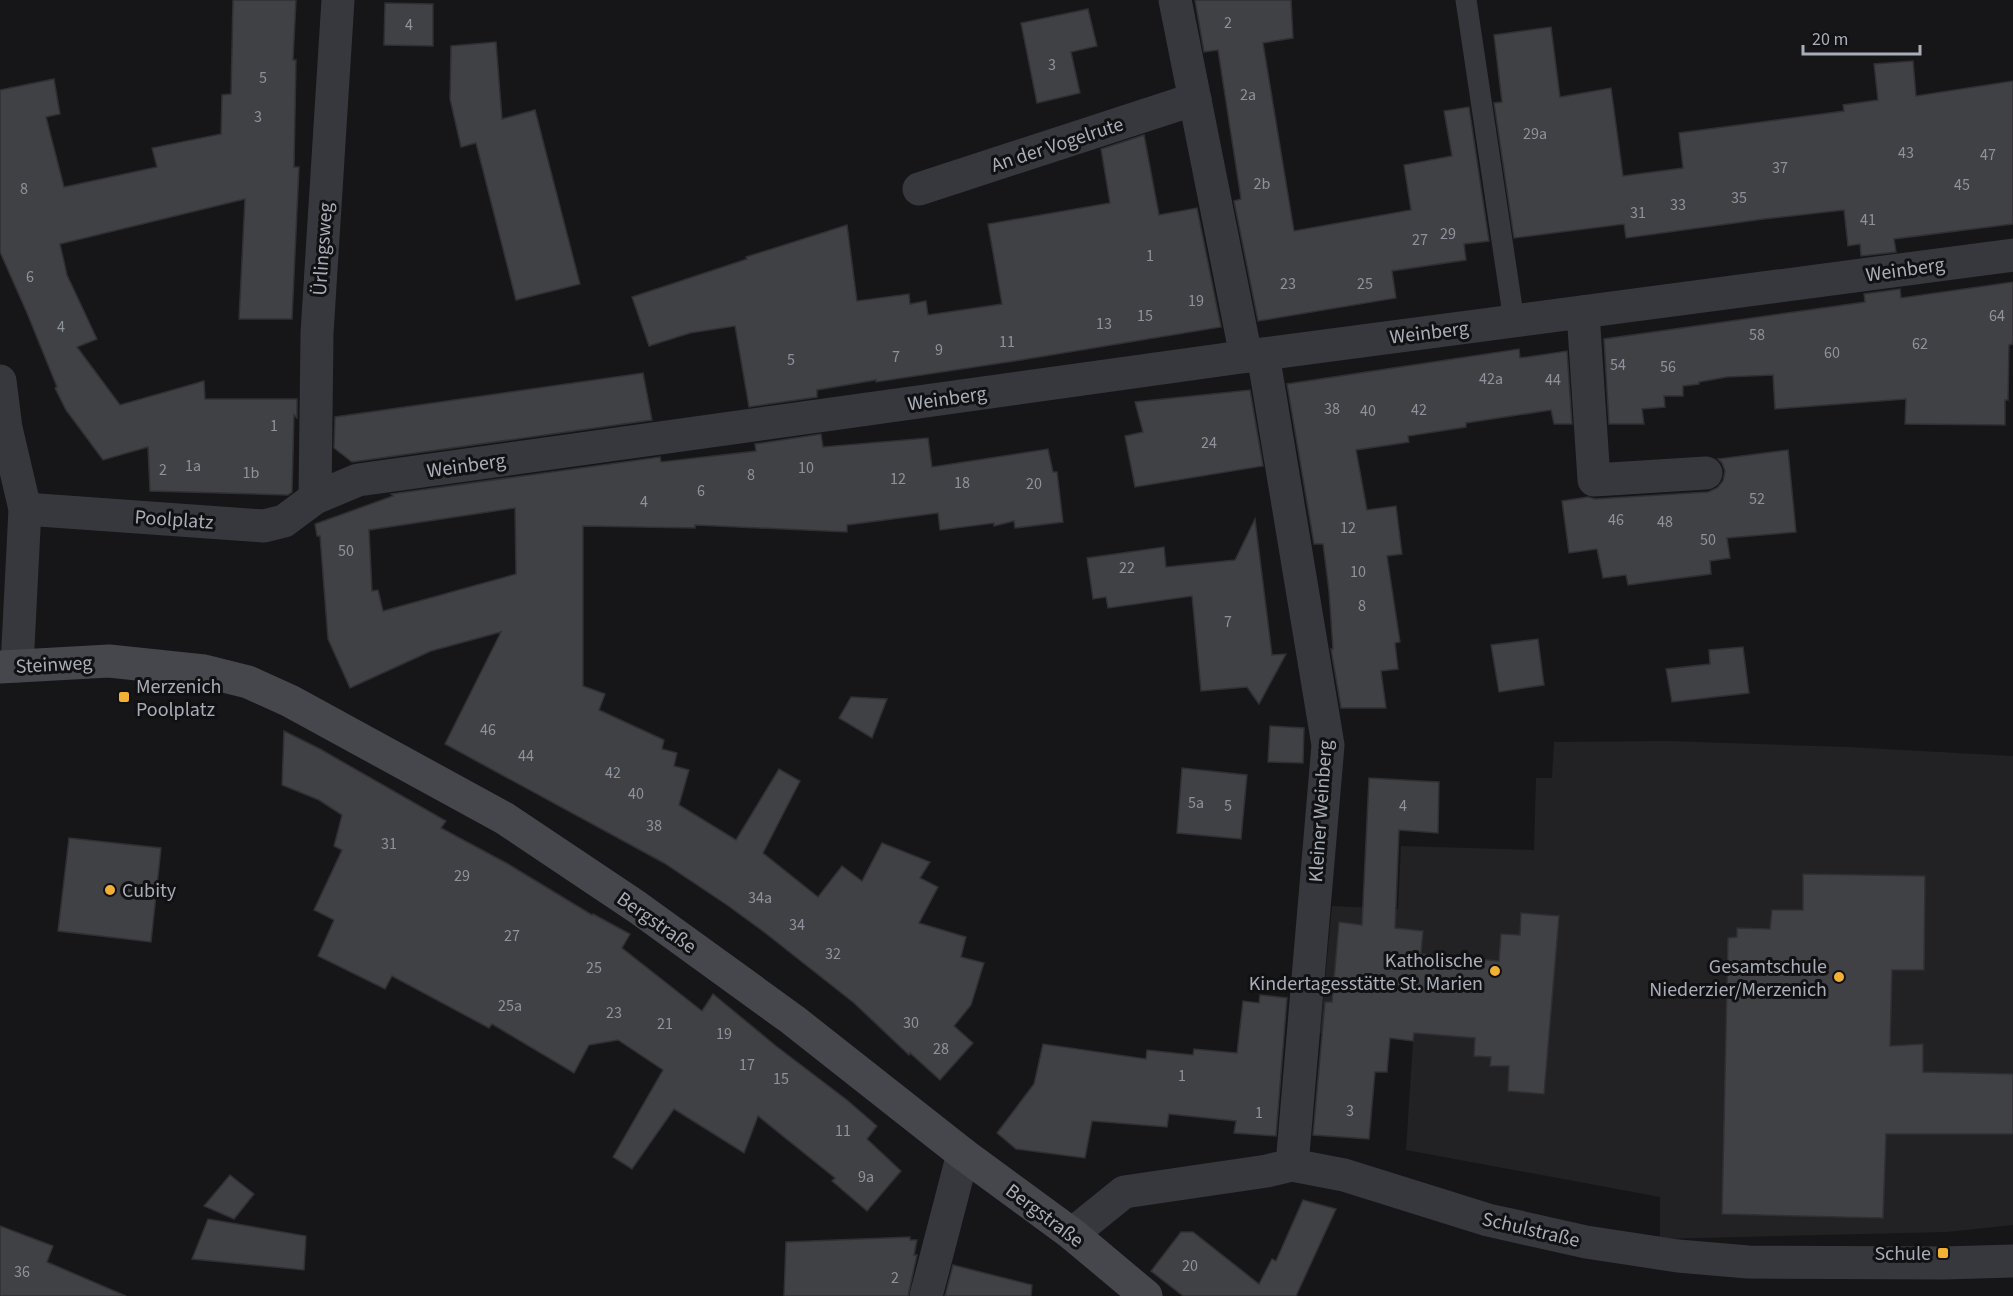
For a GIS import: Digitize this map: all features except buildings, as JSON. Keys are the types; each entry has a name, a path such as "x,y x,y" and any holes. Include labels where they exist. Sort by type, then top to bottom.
{"street":[{"name":"Ürlingsweg","path":"315,498 317,333 338,0"},
{"path":"1175,0 1195,99 1254,355"},
{"name":"An der Vogelrute","path":"919,189 1195,99"},
{"name":"Weinberg","path":"315,498 358,480 1254,355 2013,255"},
{"path":"1583,312 1594,480 1706,473"},
{"name":"Kleiner Weinberg","path":"1254,355 1328,745 1292,1165"},
{"path":"0,381 3,427 25,509 9,667"},
{"name":"Poolplatz","path":"25,509 264,526 284,521 315,498"},
{"name":"Steinweg","path":"9,667 109,661"},
{"name":"Bergstraße","path":"109,661 204,671 248,682 290,701 504,818 637,907 793,1020 963,1154 1072,1234 1146,1296"},
{"path":"926,1296 963,1154"},
{"name":"Schulstraße","path":"1072,1234 1124,1192 1267,1171 1292,1165 1344,1175 1488,1220 1586,1242 1678,1256 1770,1262 2013,1261"}],"lane":[{"path":"1466,0 1514,321"}],"shaded area":[{"name":"Gesamtschule Niederzier/Merzenich","path":"1668,741 1848,747 2013,756 2013,1225 1947,1232 1660,1239 1660,1197 1406,1150 1413,1041 1320,1033 1332,906 1398,909 1401,846 1534,850 1536,778 1552,778 1554,742"}],"place":[{"name":"Merzenich Poolplatz","path":"124,697"},
{"name":"Cubity","path":"110,890"},
{"name":"Katholische Kindertagesstätte St. Marien","path":"1495,971"},
{"name":"Gesamtschule Niederzier/Merzenich","path":"1839,977"},
{"name":"Schule","path":"1943,1253"}]}
